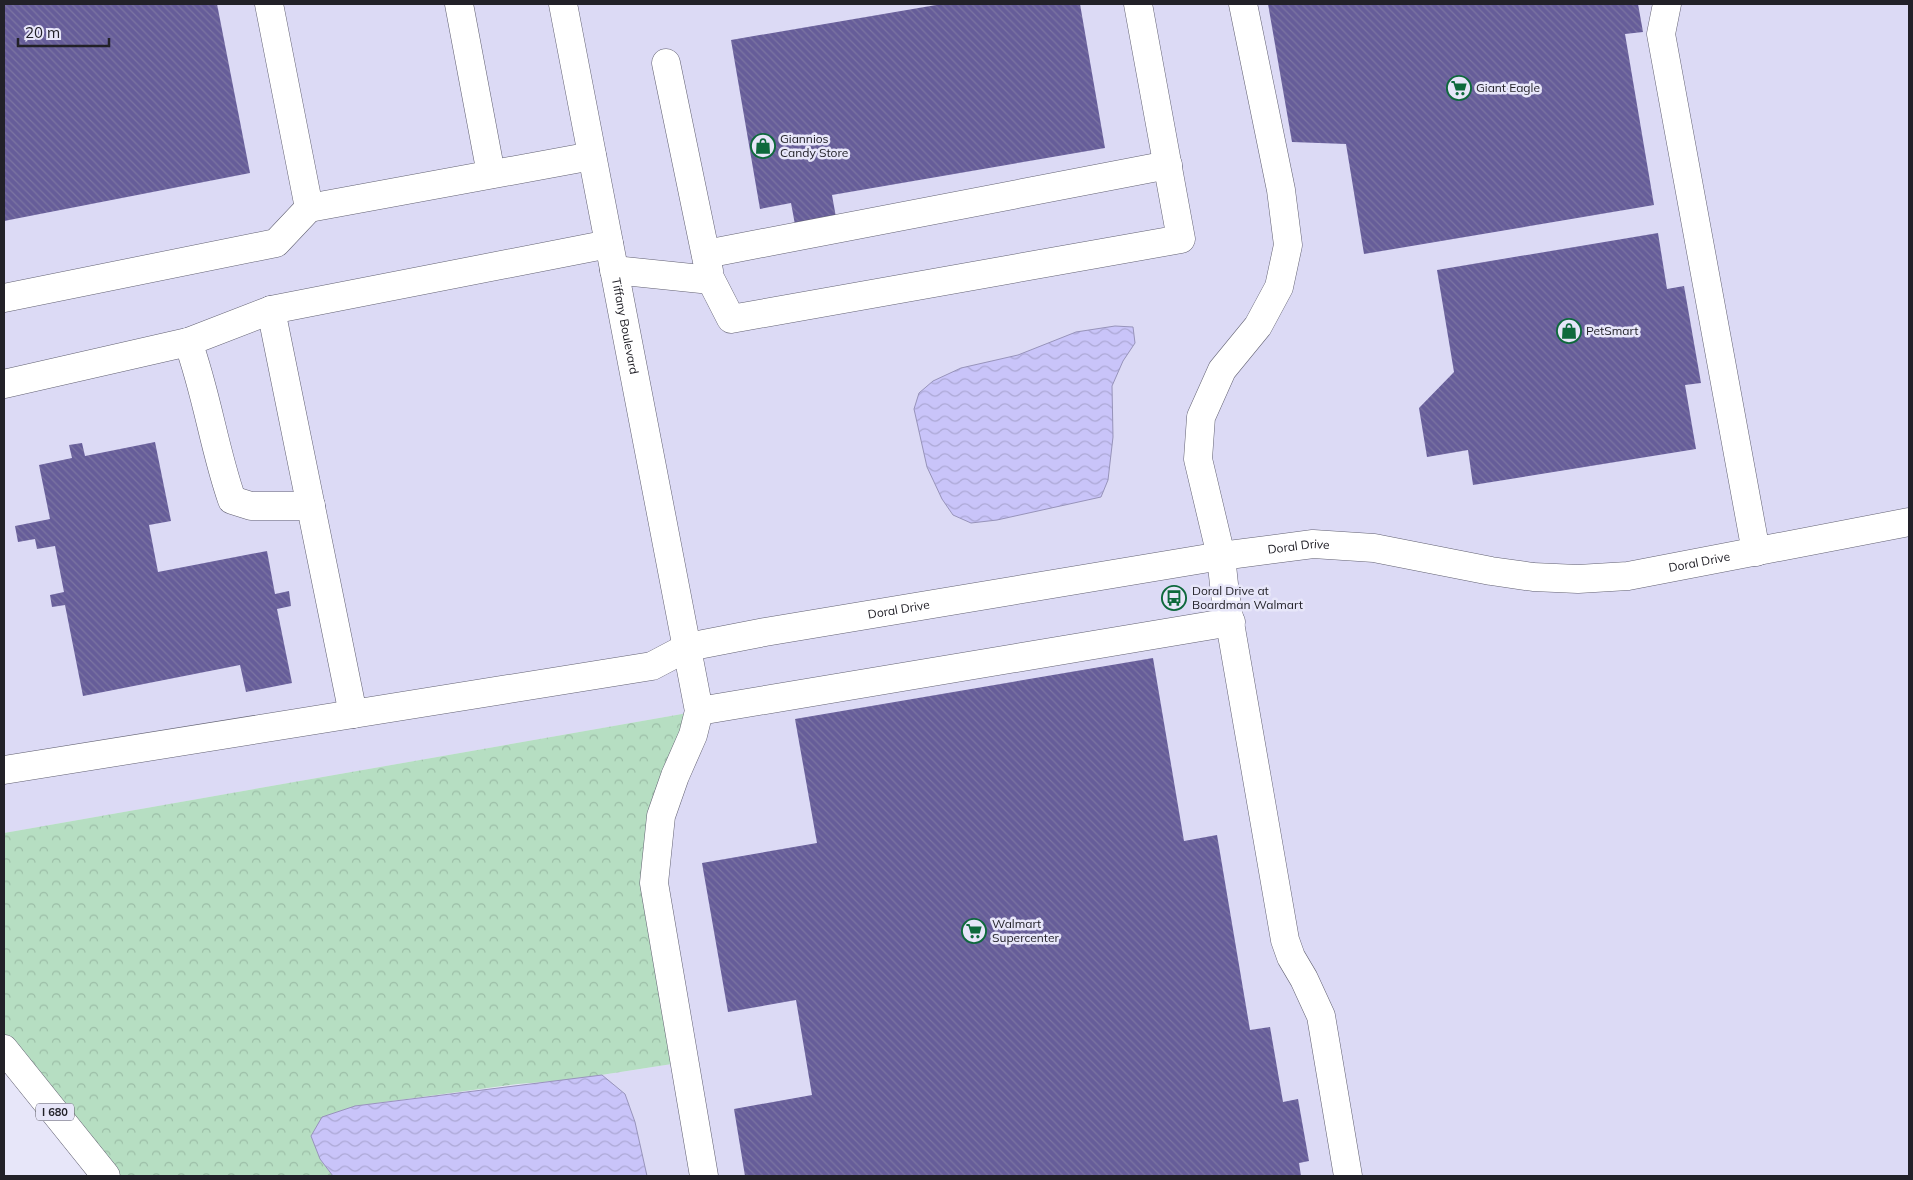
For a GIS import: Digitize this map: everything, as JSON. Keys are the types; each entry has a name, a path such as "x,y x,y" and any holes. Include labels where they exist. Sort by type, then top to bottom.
{"main road":[{"path":"269,4 308,208"},
{"path":"459,4 491,174"},
{"name":"Tiffany Boulevard","path":"563,4 699,711"},
{"path":"666,63 708,267 732,319 1181,239 1138,4"},
{"path":"1243,4 1281,190 1288,245 1279,287 1258,326 1222,370 1201,418 1198,459 1222,556 1225,594 1285,940 1291,957 1304,979 1321,1016 1348,1176"},
{"path":"1667,4 1661,34 1756,552"},
{"path":"4,298 276,243 308,208 592,156"},
{"path":"4,384 188,342 271,310 612,257 708,267 1168,165"},
{"path":"271,310 353,714"},
{"path":"188,342 198,367 224,476 232,500 251,506 311,506"},
{"name":"Doral Drive","path":"4,770 652,666 688,647 765,632 1222,556 1313,544 1374,548 1524,576 1578,579 1628,576 1909,522"},
{"path":"704,1176 654,883 661,816 675,776 693,735 699,711 1231,622"},
{"name":"I 680","path":"4,1049 106,1176"}],"shaded area":[{"path":"4,4 1909,4 1909,1176 647,1176 635,1122 625,1094 602,1075 685,1062 654,883 699,711 4,833"}],"green space":[{"path":"699,711 661,816 685,1062 569,1080 518,1084 355,1106 320,1159 333,1176 106,1176 4,1049 4,833"}],"water":[{"path":"1115,326 1133,327 1135,343 1123,361 1112,386 1113,437 1108,480 1101,497 997,520 971,523 953,515 942,499 927,467 914,409 919,393 933,381 961,368 1018,355 1076,332"},
{"path":"602,1075 625,1094 635,1122 647,1176 333,1176 320,1159 311,1136 322,1117 355,1106"}],"building":[{"path":"4,4 217,4 250,173 4,221"},
{"path":"942,4 1080,4 1105,148 832,195 837,223 796,230 791,203 760,209 731,40"},
{"name":"Giant Eagle","path":"1268,4 1638,4 1643,32 1625,34 1654,205 1364,254 1346,144 1292,142"},
{"name":"PetSmart","path":"1658,233 1667,289 1684,286 1701,383 1685,385 1696,449 1473,485 1468,450 1427,457 1419,408 1454,372 1437,270"},
{"path":"155,442 171,521 149,525 158,572 267,551 275,594 289,591 291,606 277,609 292,683 246,692 240,665 83,696 65,605 52,607 50,595 64,592 55,546 37,549 35,539 18,542 15,526 50,519 39,465 72,458 69,445 82,443 85,456"},
{"name":"Walmart Supercenter","path":"1153,658 1184,841 1217,835 1250,1030 1270,1027 1283,1102 1298,1099 1309,1161 1299,1163 1301,1176 745,1176 734,1109 812,1095 796,1000 728,1012 702,863 817,843 795,719"}],"place":[{"name":"Giant Eagle","path":"1459,88"},
{"name":"Giannios Candy Store","path":"763,146"},
{"name":"PetSmart","path":"1569,331"},
{"name":"Doral Drive at Boardman Walmart","path":"1174,598"},
{"name":"Walmart Supercenter","path":"974,931"}]}
